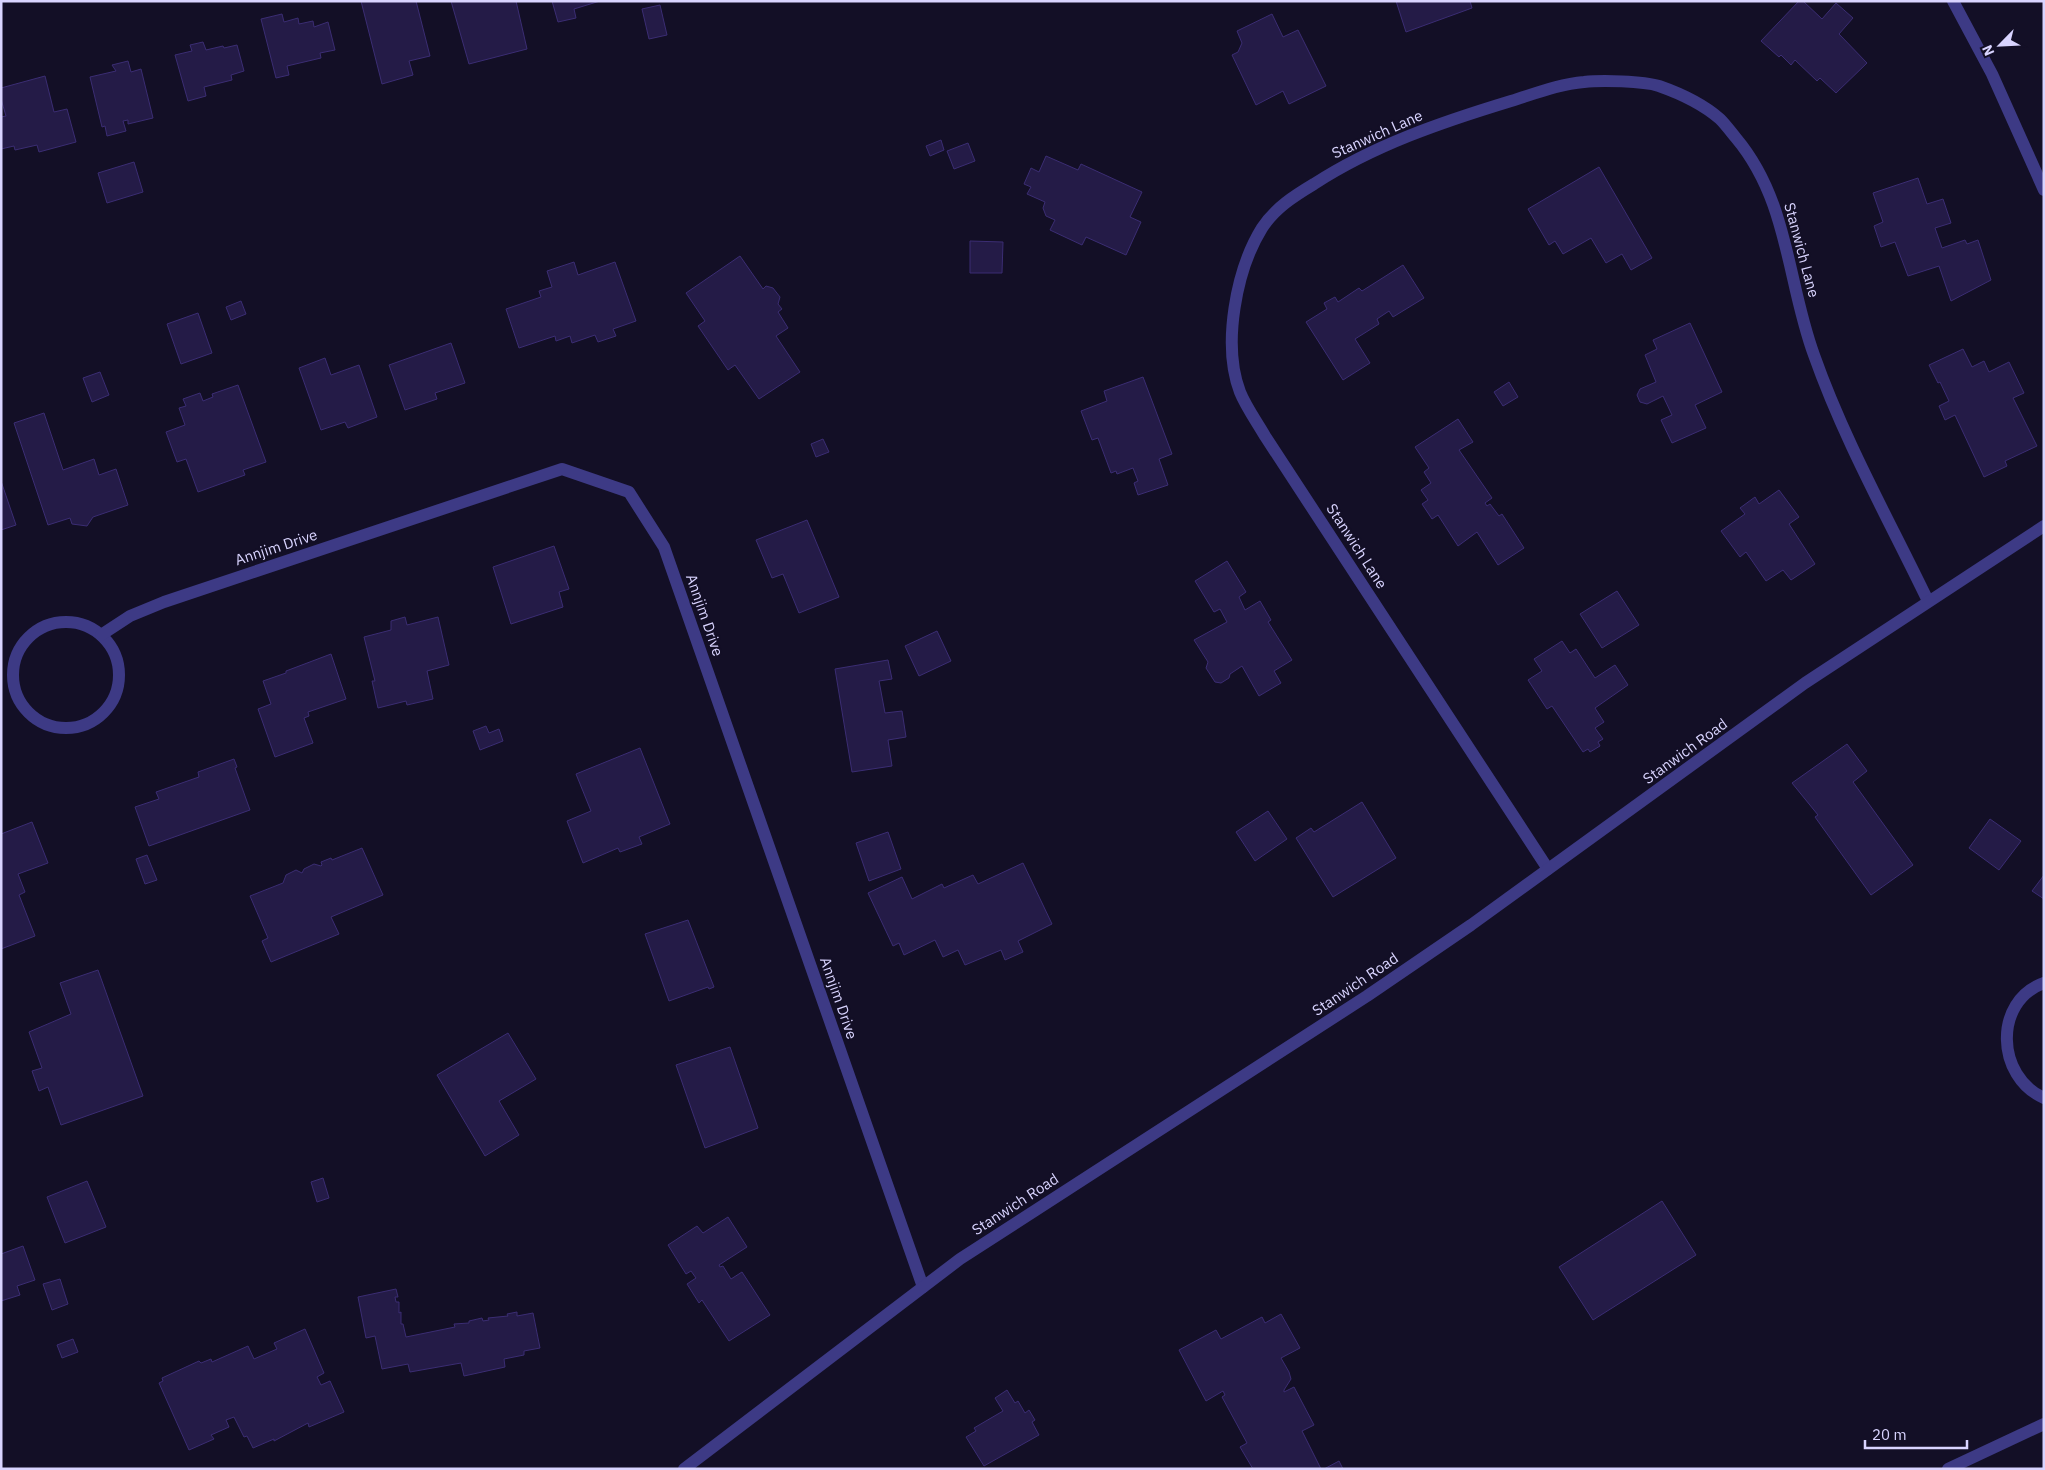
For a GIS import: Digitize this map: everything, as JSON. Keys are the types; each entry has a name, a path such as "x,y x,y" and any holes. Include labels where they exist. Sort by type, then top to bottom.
{"street":[{"path":"1953,1 1992,74 2044,190"},
{"name":"Stanwich Lane","path":"1548,869 1271,444 1240,392 1233,357 1232,321 1240,283 1248,257 1262,227 1283,203 1342,166 1385,145 1482,110 1545,91 1584,82 1627,83 1658,86 1692,101 1720,120 1745,148 1766,182 1780,219 1790,267 1813,354 1841,422 1928,601"},
{"name":"Annjim Drive","path":"100,635 130,616 164,602 562,469 630,492 664,547 922,1287"},
{"name":"Stanwich Road","path":"684,1469 960,1259 1367,996 1548,869 1798,689 1928,601 2044,526"},
{"path":"62,622 86,626 100,635 111,648 118,663 119,680 115,696 106,711 93,721 77,728 60,728 44,724 30,715 19,702 12,670 16,654 26,640 39,629 62,622"},
{"path":"2044,983 2038,985 2023,997 2012,1013 2006,1032 2007,1052 2013,1070 2025,1086 2044,1098"},
{"path":"1948,1469 2044,1424"}],"building":[{"path":"361,1 416,1 430,56 409,61 413,75 382,84"},
{"path":"451,1 516,1 527,49 469,64"},
{"path":"552,1 600,1 574,9 576,18 558,22"},
{"path":"1396,1 1470,1 1472,8 1406,32"},
{"path":"1799,1 1803,1 1822,19 1836,3 1853,18 1839,34 1867,63 1836,93 1820,78 1817,81 1795,60 1791,65 1781,55 1779,57 1761,41"},
{"path":"660,5 667,35 649,39 642,9"},
{"path":"282,14 284,22 298,18 299,24 313,21 314,27 328,22 335,50 320,53 321,58 287,66 289,75 276,78 261,19"},
{"path":"1272,14 1283,37 1298,30 1326,86 1289,104 1283,91 1256,105 1232,55 1238,52 1242,43 1237,31"},
{"path":"203,42 206,50 237,45 244,71 231,75 232,80 204,87 206,96 188,101 175,55 192,51 190,45"},
{"path":"128,61 131,72 141,69 153,118 128,124 128,120 123,121 126,131 107,136 105,126 102,127 90,77 116,71 112,65"},
{"path":"45,76 54,112 67,109 76,142 39,152 37,145 15,150 14,146 1,149 1,117 6,116 1,99 1,88"},
{"path":"941,140 944,150 930,156 926,146"},
{"path":"968,143 975,161 954,169 947,151"},
{"path":"1046,156 1078,170 1081,164 1142,192 1130,217 1141,222 1126,255 1086,237 1082,245 1050,230 1055,220 1046,216 1043,208 1045,202 1027,194 1031,187 1024,184 1031,168 1039,172"},
{"path":"134,162 143,192 107,203 98,173"},
{"path":"1599,167 1652,258 1631,270 1622,254 1606,263 1591,238 1563,254 1555,241 1549,245 1528,209"},
{"path":"1918,178 1927,204 1943,199 1951,223 1935,228 1942,248 1965,240 1967,244 1978,240 1991,280 1951,301 1939,266 1908,276 1895,242 1881,247 1874,226 1883,222 1873,193"},
{"path":"970,241 1003,242 1002,273 970,273"},
{"path":"740,256 763,289 766,286 773,288 780,297 778,304 782,309 778,312 788,328 776,336 800,372 759,399 735,365 728,370 698,326 705,321 686,293"},
{"path":"574,262 578,275 615,262 636,321 613,329 616,336 598,342 595,335 572,343 570,336 556,341 555,336 519,348 506,309 541,297 539,291 552,287 547,271"},
{"path":"1403,265 1424,298 1393,317 1389,311 1377,319 1379,324 1355,339 1370,363 1343,380 1306,322 1327,309 1324,303 1335,297 1338,302 1359,288 1362,291"},
{"path":"241,301 246,314 231,320 226,307"},
{"path":"198,313 212,353 181,364 167,324"},
{"path":"1690,323 1722,392 1695,405 1706,428 1672,443 1661,420 1672,415 1663,396 1647,404 1640,402 1637,395 1640,389 1656,382 1645,355 1657,349 1653,340"},
{"path":"451,343 465,383 435,393 437,399 405,410 389,365"},
{"path":"1963,349 1972,367 1984,361 1989,372 2009,362 2024,393 2013,398 2037,446 2005,461 2007,466 1984,477 1955,415 1945,420 1939,406 1949,401 1929,365"},
{"path":"325,358 331,375 359,365 377,417 348,428 345,422 321,430 299,368"},
{"path":"100,372 109,395 92,402 83,378"},
{"path":"1143,377 1172,454 1159,459 1168,485 1138,495 1134,483 1138,481 1133,468 1117,474 1116,471 1111,473 1098,438 1092,440 1081,411 1107,401 1104,391"},
{"path":"1509,382 1518,397 1503,406 1494,392"},
{"path":"238,385 266,462 243,470 245,475 198,492 186,459 177,462 166,432 185,425 179,408 186,406 183,399 200,393 203,401 213,397 212,394"},
{"path":"44,413 63,470 94,459 99,475 116,469 128,505 93,517 87,526 72,524 70,518 48,525 14,423"},
{"path":"1458,419 1473,442 1459,450 1492,498 1485,503 1487,506 1490,504 1499,516 1502,514 1524,548 1498,565 1477,532 1458,546 1438,515 1432,519 1422,504 1428,500 1421,490 1431,483 1424,472 1429,468 1415,447"},
{"path":"823,439 829,452 816,457 811,444"},
{"path":"1,481 16,525 1,530"},
{"path":"1779,490 1799,517 1789,524 1815,564 1791,580 1783,570 1766,581 1746,552 1740,557 1721,531 1745,514 1740,508 1755,497 1759,504"},
{"path":"807,520 839,597 799,613 783,574 772,578 756,540"},
{"path":"554,546 569,589 559,592 563,607 511,624 493,567"},
{"path":"1227,561 1246,592 1239,597 1245,610 1260,601 1271,620 1268,622 1292,660 1274,671 1281,683 1259,696 1242,666 1221,683 1215,682 1206,668 1208,662 1194,640 1227,622 1220,609 1214,612 1195,581"},
{"path":"1617,591 1639,625 1602,648 1580,614"},
{"path":"405,617 407,625 438,617 449,665 427,671 433,699 407,705 406,701 378,708 372,681 375,681 364,637 391,630 391,621"},
{"path":"937,631 951,661 919,676 905,646"},
{"path":"1562,641 1570,653 1576,649 1595,678 1615,665 1628,685 1595,708 1604,722 1595,728 1603,739 1598,742 1600,746 1590,752 1588,749 1583,752 1552,706 1547,709 1528,680 1542,671 1534,659"},
{"path":"331,654 346,699 308,712 309,716 304,718 313,743 275,757 258,709 271,704 263,681"},
{"path":"888,660 892,679 879,681 885,713 902,711 906,737 888,740 892,766 852,772 835,669"},
{"path":"486,726 489,733 499,729 503,741 480,750 473,731"},
{"path":"1847,744 1867,771 1853,782 1913,865 1871,895 1815,817 1818,815 1792,783"},
{"path":"640,748 670,824 639,837 642,844 620,852 618,848 583,863 567,821 591,811 576,774"},
{"path":"234,759 237,767 235,768 250,810 149,846 135,807 159,799 156,792 199,777 198,772"},
{"path":"1362,802 1396,858 1333,897 1296,838 1311,828 1314,832"},
{"path":"1268,811 1287,839 1255,861 1236,832"},
{"path":"1990,819 2021,841 1999,870 1969,848"},
{"path":"32,822 48,863 18,874 25,892 19,895 35,936 1,949 1,834"},
{"path":"888,832 901,869 869,881 856,843"},
{"path":"362,848 383,895 331,917 339,934 271,962 262,941 268,938 250,896 283,883 286,875 296,870 302,873 304,869 314,864 321,866 321,862 331,858 332,860"},
{"path":"147,855 157,880 145,884 136,859"},
{"path":"1023,863 1052,924 1018,941 1023,952 1005,960 1001,950 965,965 958,950 943,957 935,940 904,955 899,943 893,946 868,893 902,877 912,899 942,884 944,888 973,875 978,884"},
{"path":"2044,875 2044,899 2032,891"},
{"path":"688,920 714,987 709,989 708,987 669,1001 645,934"},
{"path":"98,970 143,1096 61,1125 48,1087 39,1091 32,1071 42,1068 29,1032 71,1014 60,983"},
{"path":"508,1033 536,1079 499,1101 519,1135 485,1156 437,1075"},
{"path":"730,1047 758,1128 705,1148 676,1065"},
{"path":"323,1178 329,1198 317,1202 311,1182"},
{"path":"87,1181 106,1227 65,1243 47,1197"},
{"path":"1662,1201 1696,1255 1593,1320 1559,1267"},
{"path":"728,1217 747,1247 719,1265 720,1267 723,1266 731,1279 742,1272 770,1315 729,1341 702,1300 699,1303 687,1284 696,1278 691,1271 686,1274 668,1245 697,1226 703,1233"},
{"path":"23,1246 35,1280 17,1286 20,1295 1,1301 1,1254"},
{"path":"60,1279 68,1304 52,1310 43,1284"},
{"path":"396,1289 398,1297 395,1297 396,1302 399,1302 401,1324 403,1324 406,1337 455,1327 454,1324 469,1323 469,1321 482,1318 483,1321 489,1320 488,1318 508,1316 507,1314 517,1312 517,1316 533,1313 540,1348 524,1351 524,1355 504,1359 505,1367 464,1376 461,1363 410,1372 408,1364 382,1369 375,1336 366,1338 358,1297"},
{"path":"1281,1314 1300,1348 1281,1358 1291,1379 1284,1392 1294,1387 1314,1425 1302,1431 1321,1469 1253,1469 1240,1447 1247,1443 1222,1397 1225,1395 1223,1391 1206,1401 1179,1350 1216,1330 1221,1339 1262,1317 1265,1323"},
{"path":"305,1329 324,1373 317,1377 321,1385 330,1381 344,1412 309,1427 308,1423 274,1441 274,1439 253,1448 247,1436 244,1437 234,1417 226,1420 229,1427 211,1435 214,1439 189,1450 159,1383 163,1381 162,1378 199,1361 201,1363 211,1359 212,1362 248,1346 254,1359 277,1349 274,1343"},
{"path":"73,1339 78,1352 62,1358 57,1345"},
{"path":"1007,1390 1015,1403 1018,1401 1025,1413 1029,1410 1035,1420 1032,1422 1039,1435 984,1466 966,1437 976,1431 974,1428 1003,1411 995,1398"},
{"path":"1339,1461 1343,1469 1324,1469"}]}
